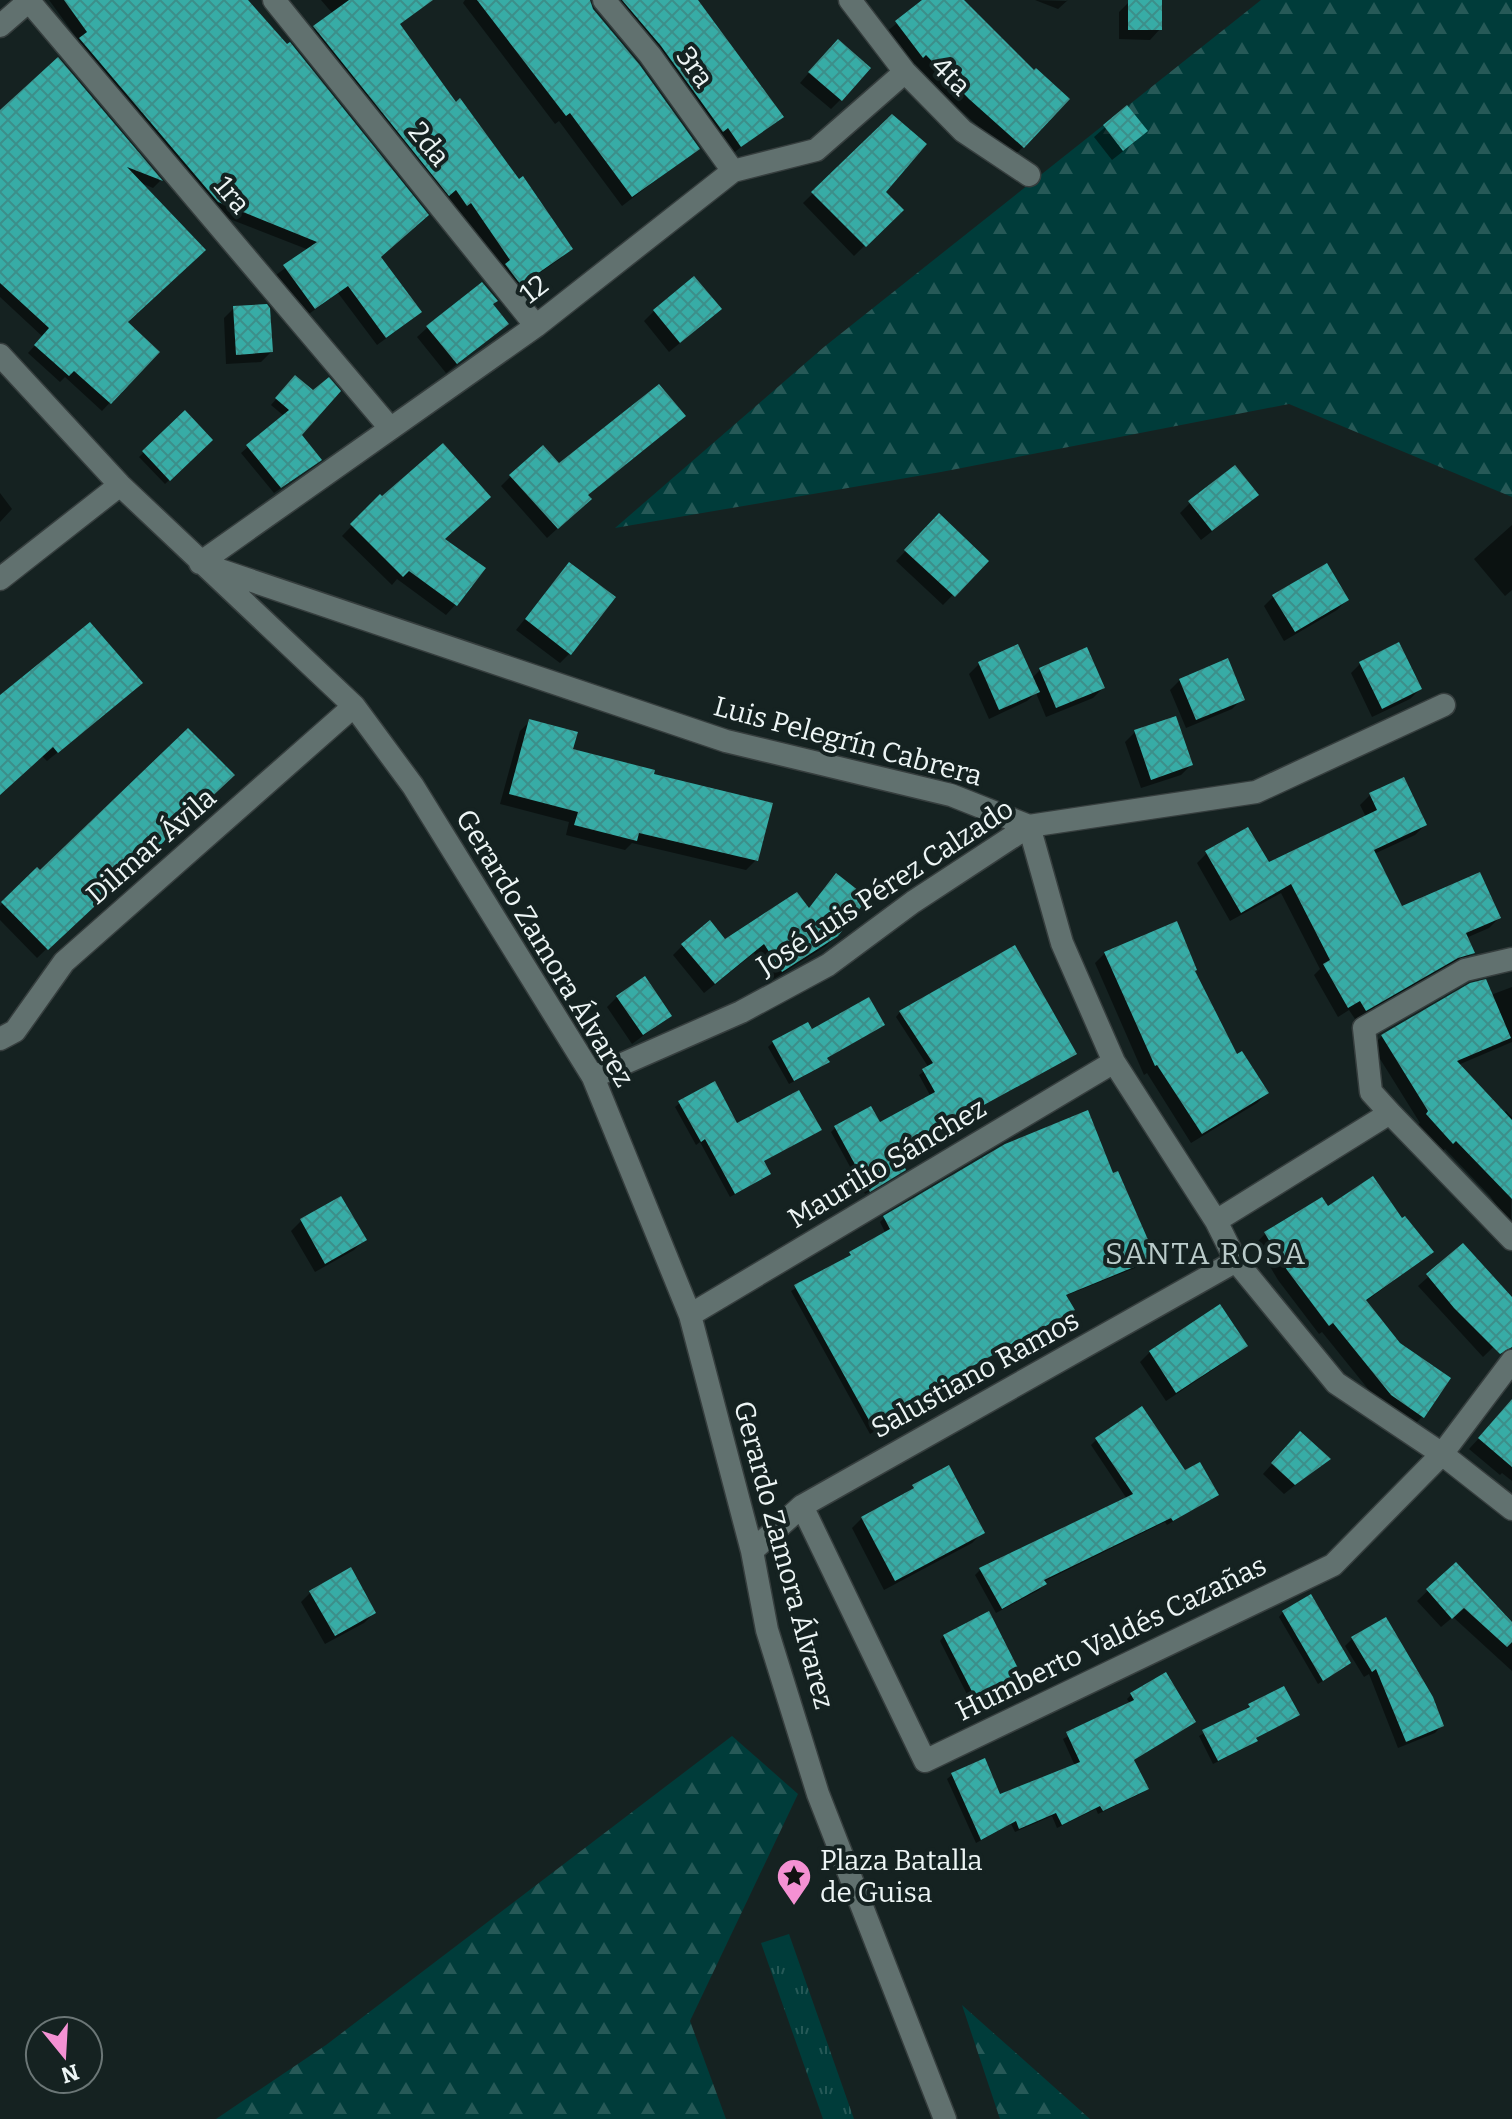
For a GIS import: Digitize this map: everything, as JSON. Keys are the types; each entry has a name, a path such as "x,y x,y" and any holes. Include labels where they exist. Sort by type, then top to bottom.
{"street":[{"path":"0,26 29,0"},
{"name":"1ra","path":"29,0 390,428"},
{"name":"2da","path":"274,0 536,326"},
{"name":"3ra","path":"604,0 650,55 733,171"},
{"name":"4ta","path":"850,0 905,72 963,131 1029,175"},
{"name":"12","path":"200,563 536,326 733,171 816,150 905,72"},
{"name":"Gerardo Zamora Álvarez","path":"0,355 120,485 354,706 413,786 593,1077 690,1315 752,1551 767,1630 818,1794 945,2119"},
{"path":"0,579 120,485"},
{"name":"Luis Pelegrín Cabrera","path":"200,563 726,741 951,795 1029,826"},
{"name":"José Luis Pérez Calzado","path":"593,1077 741,1012 828,965 913,902 1029,826 1256,792 1444,705"},
{"name":"Dilmar Ávila","path":"0,1039 15,1031 64,962 354,706"},
{"path":"1029,826 1062,943 1114,1062 1216,1221 1236,1261 1336,1383 1442,1454 1512,1509"},
{"path":"1512,959 1465,970 1364,1028 1371,1092 1512,1239"},
{"name":"Maurilio Sánchez","path":"690,1315 1114,1062"},
{"path":"1216,1221 1390,1113"},
{"name":"Salustiano Ramos","path":"752,1551 802,1506 1236,1261"},
{"name":"Humberto Valdés Cazañas","path":"802,1506 925,1761 1333,1565 1442,1454 1512,1361"}],"green space":[{"path":"1261,0 1512,0 1512,497 1289,404 941,472 615,528 824,347"},
{"path":"732,1736 798,1794 690,2021 726,2119 216,2119 326,2045"},
{"path":"789,1934 854,2119 823,2119 761,1943"},
{"path":"962,2005 1090,2119 1000,2119"}],"building":[{"path":"64,0 248,0 287,44 290,42 429,215 381,257 422,312 386,338 348,286 315,309 283,265 317,242 218,202 79,38 87,32"},
{"path":"349,0 433,0 400,24 456,102 460,98 519,179 523,176 573,249 521,285 505,264 510,260 471,203 467,206 456,190 449,196 313,26"},
{"path":"477,0 590,0 593,9 639,64 700,149 632,197 570,113 566,116"},
{"path":"622,0 698,0 784,117 741,147 728,128 723,132 661,46"},
{"path":"922,0 964,0 1034,70 1036,68 1070,99 1024,148 926,55 923,58 895,21"},
{"path":"1128,0 1162,0 1162,30 1128,30"},
{"path":"838,39 871,68 842,101 808,72"},
{"path":"58,57 163,181 127,167 206,250 128,322 160,352 111,404 74,371 69,376 34,345 49,328 0,283 0,110"},
{"path":"1127,105 1148,131 1123,151 1103,125"},
{"path":"892,114 927,144 886,192 904,210 866,247 811,192"},
{"path":"694,276 722,309 680,343 653,310"},
{"path":"482,282 498,301 493,304 509,324 457,364 426,326"},
{"path":"267,304 270,308 273,352 236,355 233,306"},
{"path":"295,375 313,390 329,377 341,391 302,435 322,460 281,488 246,445 289,410 275,398"},
{"path":"659,384 686,416 588,495 592,499 558,529 509,475 543,445 559,463"},
{"path":"185,410 213,440 170,481 142,451"},
{"path":"443,443 491,497 445,539 486,568 457,606 409,571 403,577 350,524 380,494 382,496"},
{"path":"1235,465 1259,495 1212,531 1188,501"},
{"path":"939,513 989,561 955,597 904,550"},
{"path":"569,562 616,597 571,655 525,619"},
{"path":"1327,563 1349,600 1295,632 1272,595"},
{"path":"90,622 143,683 58,753 53,747 0,795 0,695"},
{"path":"1399,642 1422,689 1382,709 1359,662"},
{"path":"1018,644 1040,692 999,710 978,662"},
{"path":"1087,647 1105,688 1056,708 1039,668"},
{"path":"1228,658 1245,700 1196,720 1179,679"},
{"path":"1176,716 1193,765 1151,780 1134,730"},
{"path":"529,719 578,732 573,749 655,770 654,774 773,803 758,861 639,833 637,841 574,825 578,812 509,794"},
{"path":"188,728 235,775 48,950 1,902 37,867 40,870"},
{"path":"1404,777 1427,825 1374,850 1402,906 1480,872 1501,918 1466,933 1475,953 1458,958 1366,1011 1360,1001 1348,1008 1323,964 1330,960 1291,884 1241,913 1205,851 1248,827 1269,862 1377,810 1369,793"},
{"path":"836,873 868,898 838,936 782,972 764,944 715,984 681,944 710,920 725,939 797,892 809,908"},
{"path":"1177,921 1195,971 1237,1054 1242,1051 1269,1093 1202,1134 1155,1066 1104,952"},
{"path":"1015,945 1077,1054 898,1152 906,1170 870,1192 834,1126 871,1106 880,1122 935,1092 922,1069 933,1063 899,1011"},
{"path":"645,976 672,1016 643,1035 616,996"},
{"path":"1486,979 1511,1038 1457,1061 1512,1120 1512,1199 1426,1114 1428,1111 1381,1035 1470,983"},
{"path":"869,997 885,1025 827,1058 830,1062 794,1081 772,1041 808,1022 812,1029"},
{"path":"715,1081 737,1123 799,1090 822,1130 764,1161 771,1174 735,1194 705,1139 701,1142 678,1101"},
{"path":"1088,1110 1113,1173 1118,1171 1156,1258 1066,1295 1075,1310 960,1373 964,1380 875,1431 794,1285 851,1255 849,1252 890,1229 883,1216 1005,1144"},
{"path":"1373,1176 1402,1218 1405,1216 1434,1252 1366,1300 1400,1343 1451,1378 1424,1418 1391,1395 1333,1323 1329,1326 1287,1270 1264,1232 1322,1197 1328,1206"},
{"path":"341,1196 367,1240 325,1264 300,1219"},
{"path":"1463,1243 1512,1297 1512,1347 1500,1354 1454,1308 1426,1274"},
{"path":"1220,1304 1248,1346 1176,1393 1149,1351"},
{"path":"1512,1399 1512,1467 1478,1438"},
{"path":"1142,1406 1185,1470 1200,1462 1219,1495 1173,1521 1171,1518 1044,1580 1047,1584 1002,1609 979,1568 1133,1494 1095,1438"},
{"path":"1300,1431 1331,1459 1295,1485 1271,1463"},
{"path":"949,1465 985,1533 895,1581 861,1517"},
{"path":"1456,1562 1512,1622 1512,1642 1507,1647 1464,1608 1452,1619 1426,1589"},
{"path":"351,1567 376,1613 335,1636 309,1591"},
{"path":"1311,1594 1351,1663 1323,1681 1282,1611"},
{"path":"989,1611 1026,1684 980,1707 943,1635"},
{"path":"1386,1617 1433,1697 1444,1726 1406,1742 1376,1669 1372,1672 1351,1637"},
{"path":"1166,1672 1196,1722 1134,1760 1149,1789 1103,1811 1100,1806 1062,1825 1056,1813 1019,1829 1016,1821 981,1840 951,1773 985,1758 1000,1794 1080,1762 1066,1732 1134,1700 1130,1693"},
{"path":"1284,1686 1300,1715 1218,1761 1202,1730 1250,1707 1248,1704"}],"place":[{"name":"Plaza Batalla de Guisa","path":"794,1907"}],"district":[{"name":"SANTA ROSA","path":"1206,1254"}]}
